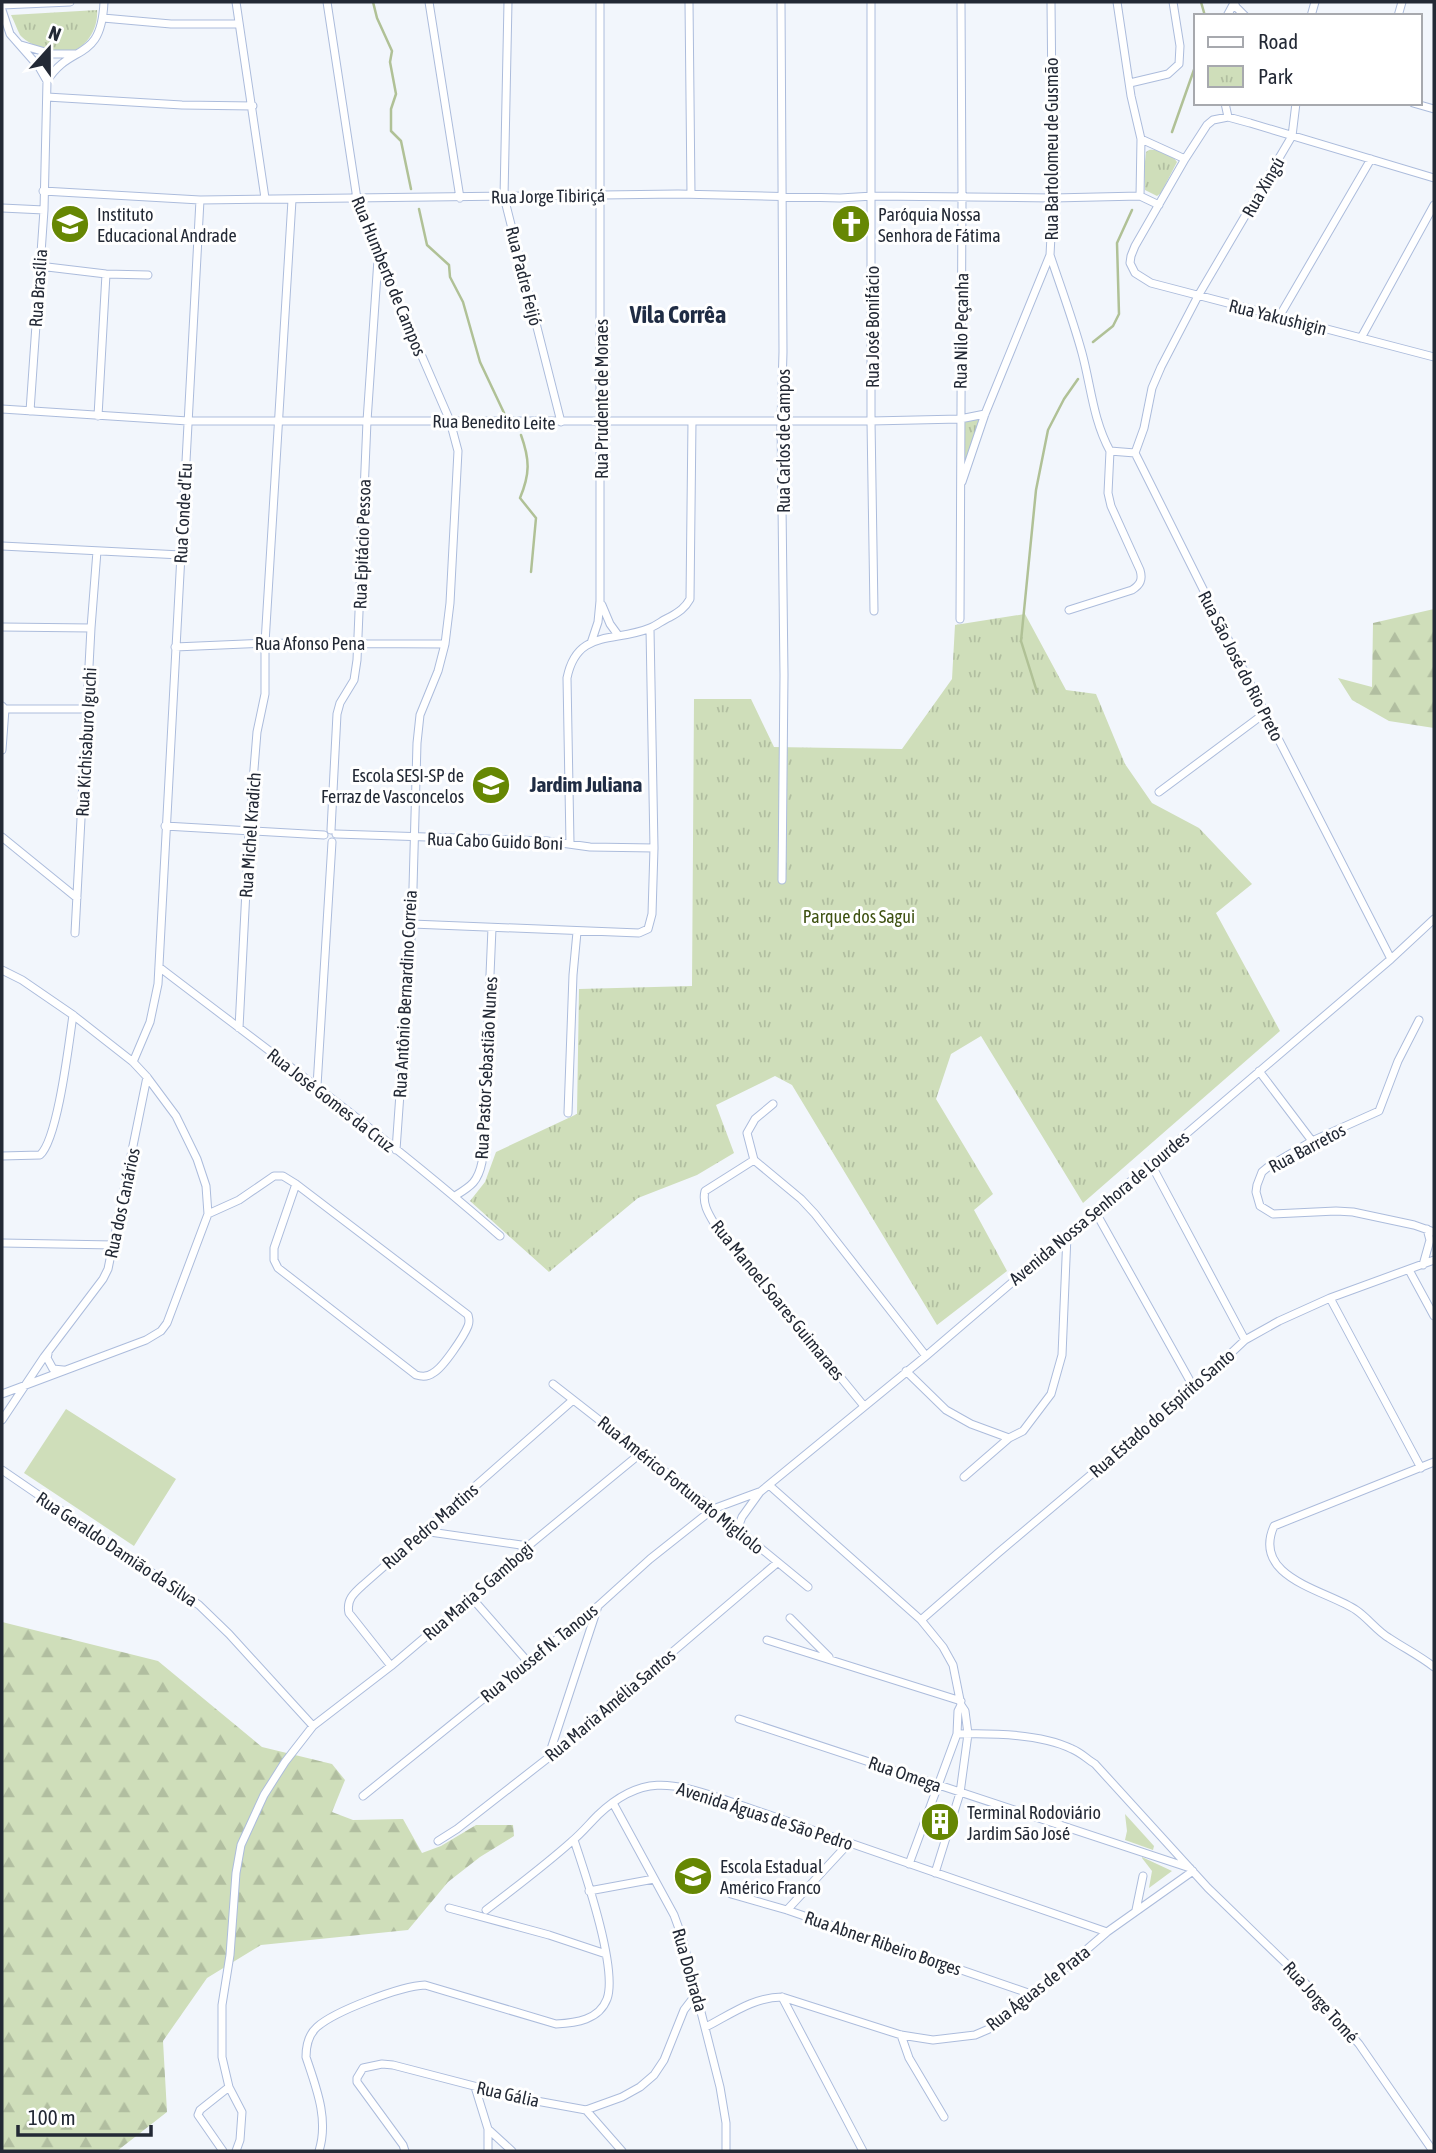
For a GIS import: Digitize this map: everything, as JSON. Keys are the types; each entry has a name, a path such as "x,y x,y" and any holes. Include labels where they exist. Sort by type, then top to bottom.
{"street":[{"path":"70,2 2,8 9,34 40,66 47,81 60,64 80,54 95,41 103,18 103,2"},
{"path":"236,2 265,198"},
{"name":"Rua Humberto de Campos","path":"327,2 357,199 457,443 450,603 445,644"},
{"path":"429,2 460,198"},
{"name":"Rua Padre Feijó","path":"508,2 505,197 561,422"},
{"name":"Rua Prudente de Moraes","path":"591,643 598,622 600,601 600,2"},
{"path":"689,2 691,194"},
{"name":"Rua Carlos de Campos","path":"782,2 782,880"},
{"name":"Rua José Bonifácio","path":"871,2 874,611"},
{"name":"Rua Nilo Peçanha","path":"960,619 961,2"},
{"name":"Rua Bartolomeu de Gusmão","path":"960,490 985,414 1050,255 1053,198 1051,2"},
{"path":"1117,2 1129,83 1141,139 1140,196 1159,205 1185,159 1213,120 1228,117 1292,136 1296,105"},
{"path":"1129,83 1168,74 1179,64 1180,47 1173,2"},
{"path":"103,18 172,24 239,24"},
{"path":"18,44 52,54 80,54"},
{"name":"Rua Brasília","path":"30,411 44,210 47,81"},
{"path":"47,97 253,106"},
{"path":"1226,105 1228,117"},
{"name":"Rua Xingú","path":"1135,453 1161,367 1198,296 1292,136 1434,178"},
{"path":"1141,139 1185,159"},
{"path":"1279,317 1371,159"},
{"name":"Rua Jorge Tibiriçá","path":"43,191 200,200 691,194 962,198 1140,196"},
{"name":"Rua Conde d'Eu","path":"133,1062 153,1010 159,967 200,200"},
{"name":"Rua Michel Kradich","path":"239,1028 249,831 257,732 265,694 265,643 292,200"},
{"name":"Rua Yakushigin","path":"1159,205 1135,246 1130,263 1142,279 1198,296 1434,356"},
{"path":"1361,338 1434,205"},
{"path":"2,208 44,210"},
{"name":"Rua Epitácio Pessoa","path":"334,832 337,714 340,703 354,680 357,643 378,255"},
{"path":"1050,255 1083,355 1103,439 1110,451 1108,493 1111,506 1140,570 1141,580 1138,586 1069,610"},
{"path":"38,266 106,274 148,275"},
{"path":"98,416 106,274"},
{"name":"Rua Benedito Leite","path":"2,409 188,421 871,421 960,419 985,414"},
{"path":"570,844 567,678 573,658 580,649 618,635 650,629 680,611 690,599 692,421"},
{"path":"1110,451 1135,453"},
{"name":"Rua São José do Rio Preto","path":"1135,453 1391,958"},
{"path":"2,546 181,555"},
{"name":"Rua Kichisaburo Iguchi","path":"75,933 97,551"},
{"name":"Rua Prudente de Moraes","path":"600,601 608,621 618,635"},
{"path":"2,627 91,628"},
{"path":"412,924 578,932 639,933 648,929 652,914 654,848 650,629"},
{"name":"Rua Afonso Pena","path":"175,647 265,643 445,644"},
{"name":"Rua Antônio Bernardino Correia","path":"396,1150 412,924 412,837 419,719 438,671 445,644"},
{"path":"2,750 4,707 88,709"},
{"path":"1159,792 1265,713"},
{"path":"165,826 324,835"},
{"path":"317,1086 331,842 335,839 334,832 326,831 324,835"},
{"name":"Rua Cabo Guido Boni","path":"334,832 547,841 590,847 654,848"},
{"path":"324,835 326,840 331,842"},
{"path":"2,837 77,898"},
{"name":"Avenida Nossa Senhora de Lourdes","path":"760,1492 926,1356 1434,919"},
{"name":"Rua Pastor Sebastião Nunes","path":"455,1196 475,1181 482,1162 492,928"},
{"path":"568,1112 573,975 578,932"},
{"name":"Rua José Gomes da Cruz","path":"159,967 317,1086 455,1196 500,1236"},
{"path":"2,970 22,980 74,1015 133,1062 147,1077 176,1116 197,1159 205,1186 208,1214 167,1323 161,1332 2,1394"},
{"path":"2,1156 40,1155 45,1150 57,1112 74,1015"},
{"name":"Rua Barretos","path":"1419,1020 1398,1061 1380,1111 1312,1141 1268,1167 1262,1172 1256,1185 1260,1206 1273,1214 1353,1212 1431,1231"},
{"path":"1259,1071 1312,1141"},
{"name":"Rua dos Canários","path":"2,1420 108,1269 147,1077"},
{"path":"773,1104 755,1119 747,1133 754,1160 815,1214 926,1356"},
{"name":"Rua Manoel Soares Guimaraes","path":"754,1160 706,1190 707,1212 864,1406"},
{"path":"1151,1164 1245,1340"},
{"path":"208,1214 239,1200 274,1176 286,1177 468,1315 467,1328 432,1374 421,1377 416,1375 278,1268 274,1260 274,1248 296,1185"},
{"path":"1095,1211 1194,1388"},
{"path":"1423,1265 1431,1231"},
{"path":"964,1477 1009,1438 1023,1432 1051,1394 1062,1355 1067,1235"},
{"path":"2,1243 114,1245"},
{"name":"Rua Estado do Espírito Santo","path":"921,1620 1194,1388 1245,1340 1330,1298 1434,1260"},
{"path":"1409,1270 1434,1316"},
{"path":"1330,1298 1421,1468"},
{"path":"49,1350 47,1358 53,1369 65,1371"},
{"path":"906,1371 946,1410 971,1424 1009,1438"},
{"name":"Rua Américo Fortunato Migliolo","path":"553,1384 808,1587"},
{"name":"Rua Pedro Martins","path":"391,1666 349,1613 349,1600 423,1531 573,1400"},
{"name":"Rua Maria S Gambogi","path":"236,2151 240,2140 242,2112 229,2087 222,2057 222,2015 241,1845 264,1796 285,1762 313,1726 391,1666 528,1546 641,1453"},
{"path":"1434,1462 1275,1526 1269,1539 1269,1547 1278,1565 1290,1577 1355,1609 1388,1638 1419,1655 1434,1667"},
{"name":"Rua Geraldo Damião da Silva","path":"2,1471 199,1605 313,1726"},
{"path":"769,1485 921,1620 943,1647 953,1665 968,1734 960,1793 934,1873"},
{"path":"737,1530 747,1509 760,1492"},
{"name":"Rua Youssef N. Tanous","path":"363,1796 713,1510 760,1492"},
{"path":"423,1531 528,1546"},
{"name":"Rua Maria Amélia Santos","path":"438,1841 548,1758 777,1563"},
{"path":"471,1597 528,1662"},
{"path":"548,1758 598,1605"},
{"path":"790,1618 832,1660"},
{"path":"767,1640 961,1703"},
{"path":"909,1864 957,1734 961,1703"},
{"name":"Rua Omega","path":"739,1719 1192,1870"},
{"name":"Rua Jorge Tomé","path":"957,1734 1040,1738 1074,1749 1095,1764 1192,1870 1299,1976 1359,2044 1433,2151"},
{"name":"Avenida Águas de São Pedro","path":"486,1910 574,1840 612,1803 636,1789 667,1784 681,1786 1107,1932"},
{"name":"Rua Dobrada","path":"612,1803 674,1915 682,1937 706,2027 726,2123 726,2151"},
{"path":"319,2151 323,2116 306,2057 306,2047 316,2027 331,2018 404,1989 425,1985 556,2024 573,2023 595,2014 607,1998 609,1988 606,1954 574,1840"},
{"path":"787,1910 849,1843"},
{"name":"Rua Águas de Prata","path":"782,1997 901,2035 933,2040 975,2035 989,2029 1107,1932 1192,1870"},
{"path":"1136,1911 1143,1876"},
{"path":"589,1891 654,1879"},
{"name":"Rua Abner Ribeiro Borges","path":"731,1894 787,1910 1034,1994"},
{"path":"449,1908 550,1935 606,1954"},
{"name":"Rua Gália","path":"405,2151 403,2144 358,2082 359,2072 363,2068 393,2065 475,2087 586,2110 622,2097 654,2075 664,2060 684,2010 697,1993"},
{"path":"706,2027 754,2002 767,1997 782,1997 863,2151"},
{"path":"901,2035 909,2057 943,2117"},
{"path":"223,2151 198,2115 200,2110 229,2087"},
{"path":"475,2087 488,2129 488,2151"},
{"path":"586,2110 622,2151"},
{"path":"488,2129 510,2150"},
{"path":"496,2151 510,2150"}],"green space":[{"path":"97,10 95,27 86,42 80,48 63,54 50,52 26,40 20,35 11,15"},
{"path":"1149,150 1164,153 1177,162 1157,196 1145,190 1144,171 1146,152"},
{"path":"981,419 960,487 960,421"},
{"path":"1434,609 1434,728 1389,721 1352,700 1338,678 1372,687 1373,623"},
{"name":"Parque dos Sagui","path":"1025,614 1066,690 1096,694 1125,764 1152,803 1199,828 1252,884 1216,913 1280,1031 1083,1203 981,1036 951,1054 936,1099 993,1194 974,1210 1007,1271 937,1325 792,1085 775,1076 716,1105 734,1153 697,1175 638,1198 549,1272 470,1201 485,1182 496,1152 577,1114 579,989 692,986 694,699 751,699 774,747 902,749 952,679 955,625"},
{"path":"66,1409 176,1479 134,1546 24,1473"},
{"path":"2,1622 158,1661 262,1747 332,1764 345,1780 332,1812 353,1820 403,1819 422,1853 441,1846 476,1825 513,1825 514,1836 480,1857 448,1882 408,1930 261,1945 207,1978 163,2041 167,2112 117,2151 2,2151"},
{"path":"1125,1814 1154,1846 1153,1850 1125,1840"},
{"path":"1142,1858 1172,1871 1149,1888 1152,1871"}],"waterway":[{"path":"373,2 392,51 390,62 396,94 391,109 391,131 401,141 411,189"},
{"path":"1201,2 1204,14"},
{"path":"1172,132 1194,70"},
{"path":"419,209 427,245 449,265 450,277 463,302 480,362 505,415"},
{"path":"1093,342 1113,326 1119,314 1117,243 1132,210"},
{"path":"1037,692 1021,641 1036,490 1048,430 1078,379"},
{"path":"521,435 528,467 520,498 536,518 531,572"}],"place":[{"name":"Instituto Educacional Andrade","path":"70,224"},
{"name":"Paróquia Nossa Senhora de Fátima","path":"851,224"},
{"name":"Escola SESI-SP de Ferraz de Vasconcelos","path":"491,785"},
{"name":"Terminal Rodoviário Jardim São José","path":"940,1822"},
{"name":"Escola Estadual Américo Franco","path":"693,1876"}],"district":[{"name":"Vila Corrêa","path":"678,314"},
{"name":"Jardim Juliana","path":"586,784"}]}
